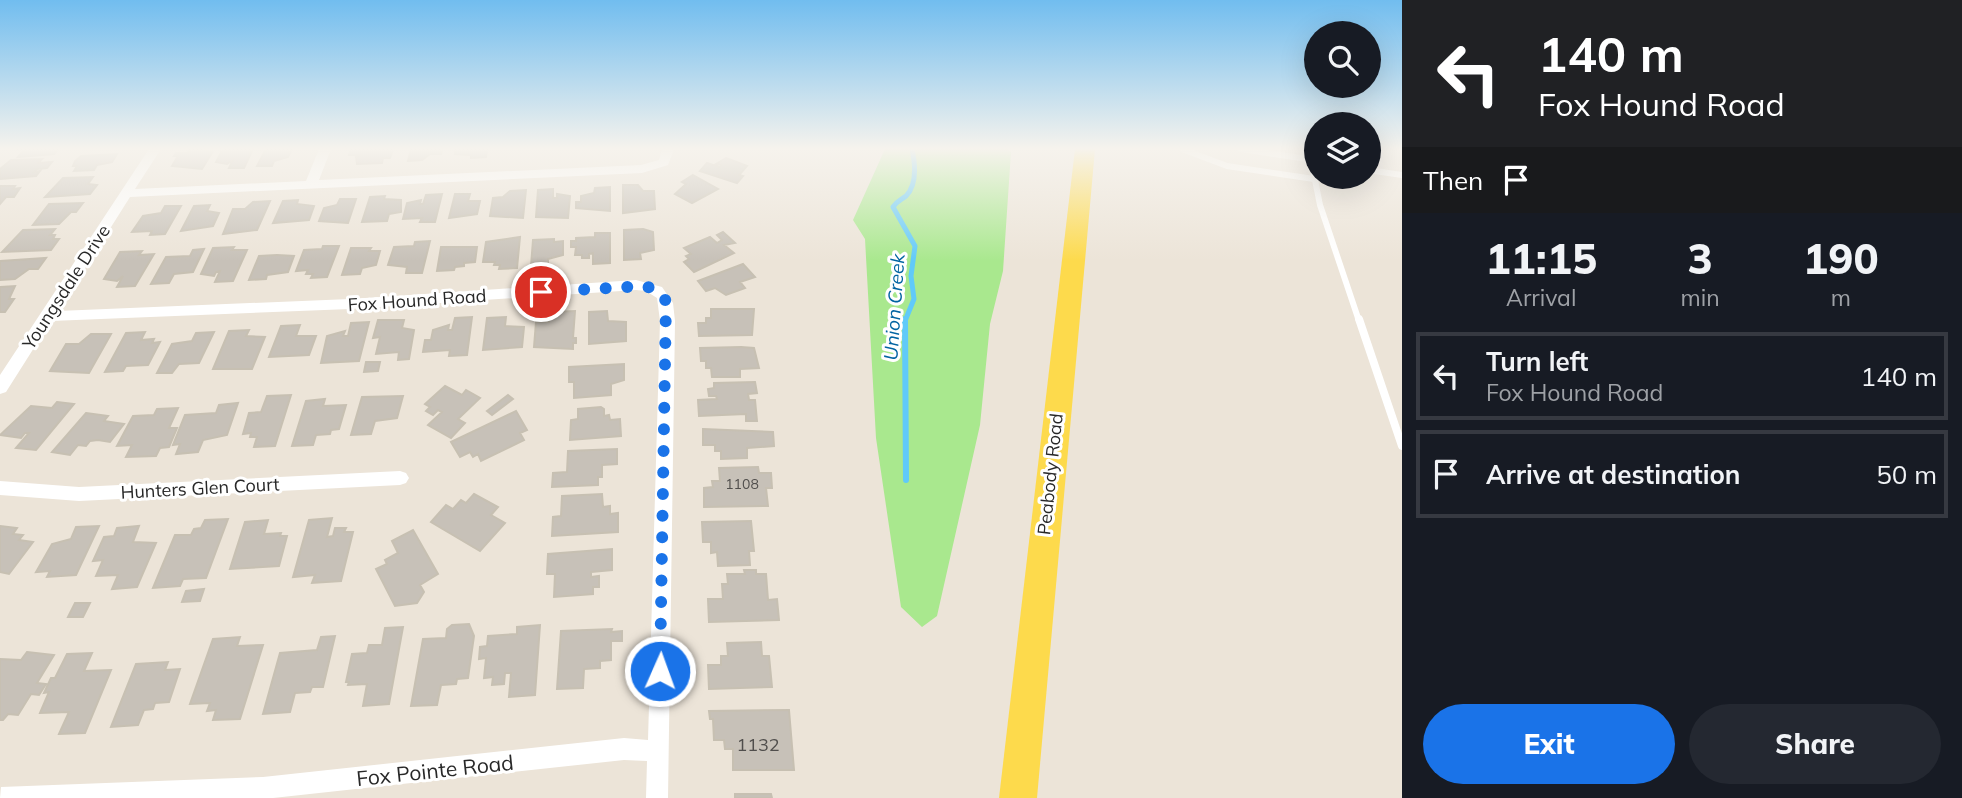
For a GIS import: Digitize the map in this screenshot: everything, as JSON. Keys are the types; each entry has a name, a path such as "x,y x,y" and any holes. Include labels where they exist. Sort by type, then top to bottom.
{"main road":[{"name":"Peabody Road","path":"1017,798 1081,186"}],"street":[{"name":"Youngsdale Drive","path":"0,388 131,186"},
{"path":"126,194 270,186"},
{"name":"Fox Hound Road","path":"48,316 349,304 636,285 659,292 666,301 667,342 657,798"},
{"name":"Hunters Glen Court","path":"0,488 79,495 400,478"},
{"name":"Fox Pointe Road","path":"1,798 261,793 624,749 658,751"}],"lane":[{"path":"1316,189 1402,446"}],"green space":[{"path":"868,186 1009,186 1003,271 990,324 980,425 937,616 922,627 901,607 876,438 865,239 853,220"}],"building":[{"path":"0,186 20,188 14,197 6,197 0,204"},
{"path":"55,186 96,186 90,194 45,197"},
{"path":"623,186 639,186 643,191 654,191 655,209 623,213"},
{"path":"684,186 713,186 718,189 692,203 675,194"},
{"path":"610,187 610,211 576,208 576,202 581,202 581,196 594,193 595,188"},
{"path":"553,189 553,198 557,198 557,194 570,196 568,218 536,217 538,190"},
{"path":"526,190 523,218 490,216 493,198 503,197 510,191"},
{"path":"442,194 435,222 420,222 422,218 403,219 407,203 421,200 420,204 423,204 426,195"},
{"path":"455,194 470,194 468,201 480,201 477,214 449,218"},
{"path":"385,196 384,199 401,200 401,212 389,214 387,221 362,222 370,197"},
{"path":"340,199 356,199 348,223 319,221 324,208 337,205"},
{"path":"298,200 297,204 314,206 309,220 273,223 283,201"},
{"path":"270,201 257,230 223,234 233,209 245,209 253,202"},
{"path":"83,203 76,212 71,212 59,224 33,225 49,204"},
{"path":"210,205 207,211 219,213 213,226 181,231 194,206"},
{"path":"165,206 181,206 165,234 150,235 152,231 132,232 143,216 161,213"},
{"path":"55,229 50,235 55,235 53,239 59,239 51,250 2,252 23,230"},
{"path":"643,229 653,232 654,250 640,253 641,259 624,260 624,230"},
{"path":"723,232 735,243 724,245 734,253 694,272 684,262 689,259 686,256 691,254 684,248 710,237 717,243 722,240 717,235"},
{"path":"595,233 610,233 610,263 593,264 593,253 589,254 589,258 582,258 582,255 575,255 576,247 571,247 571,241 576,241 576,238 595,237"},
{"path":"520,237 517,268 499,269 500,265 494,265 495,262 483,262 486,242"},
{"path":"554,239 554,242 563,241 563,255 548,259 548,265 531,266 533,240"},
{"path":"430,241 422,273 406,273 407,267 388,265 394,247 414,246 415,242"},
{"path":"323,246 339,246 327,277 311,278 313,274 306,274 308,270 296,271 304,250 322,249"},
{"path":"234,247 232,250 247,250 233,281 215,282 220,271 214,276 201,274 213,248"},
{"path":"441,247 477,247 475,262 464,263 464,266 455,267 454,270 437,271"},
{"path":"351,248 380,251 376,265 362,268 360,274 342,275"},
{"path":"204,249 193,272 174,274 169,283 151,284 166,257 190,256 193,250"},
{"path":"142,251 139,255 154,254 135,286 117,287 123,276 117,281 104,279 120,252"},
{"path":"259,256 294,256 288,272 267,275 266,279 249,280"},
{"path":"46,258 38,269 29,269 15,279 0,280 0,261"},
{"path":"743,264 755,277 740,282 745,288 726,295 715,288 706,291 698,281"},
{"path":"15,286 9,299 14,299 5,312 0,312 0,287"},
{"path":"711,309 754,309 752,335 699,336 698,323 706,323 706,318 711,318"},
{"path":"575,311 573,338 576,338 576,343 573,343 573,349 534,347 536,322 549,322 549,317 556,317 556,312"},
{"path":"607,311 608,321 626,322 626,341 589,344 589,312"},
{"path":"472,317 467,355 449,356 450,350 423,352 425,340 431,340 433,330 449,325 448,330 452,330 455,318"},
{"path":"506,317 505,326 524,327 522,347 483,350 487,318"},
{"path":"378,320 404,320 402,328 414,330 409,359 398,360 399,352 376,354 380,337 373,338"},
{"path":"369,322 359,361 321,363 327,336 345,331 343,336 348,336 351,323"},
{"path":"300,325 296,336 316,336 309,355 269,357 281,326"},
{"path":"249,330 246,336 265,337 252,369 213,369 229,331"},
{"path":"145,332 141,340 154,339 152,343 160,342 148,365 126,366 123,371 105,372 126,333"},
{"path":"214,332 199,363 179,364 172,373 157,373 172,344 192,341 196,333"},
{"path":"91,334 111,334 89,373 50,371 66,344 79,344"},
{"path":"700,348 754,348 759,368 740,369 740,377 712,377 711,368 706,368 706,361 701,361"},
{"path":"366,362 380,362 378,371 364,372"},
{"path":"624,364 624,380 611,384 611,395 574,398 574,382 569,382 569,367"},
{"path":"755,382 757,393 748,394 749,400 755,400 757,421 746,421 746,414 699,416 698,400 717,399 716,396 709,396 708,389 714,388 714,383"},
{"path":"445,386 462,395 466,390 480,398 458,419 465,423 451,438 428,425 442,412 438,410 433,415 426,411 430,407 425,404"},
{"path":"291,395 275,446 254,447 257,437 250,437 251,433 243,434 249,413 261,412 267,396"},
{"path":"508,395 513,399 492,415 487,411"},
{"path":"403,396 397,418 375,421 371,434 351,435 362,397"},
{"path":"325,399 323,406 346,405 339,429 331,430 330,434 316,435 313,445 292,446 306,401"},
{"path":"57,402 74,404 36,450 16,448 29,433 25,433 21,438 0,435 31,406 52,408"},
{"path":"238,403 227,435 203,440 198,452 176,454 180,444 173,445 185,415 216,413 219,405"},
{"path":"178,408 169,428 177,428 169,447 160,448 156,456 126,457 132,445 117,446 133,416 154,415 157,409"},
{"path":"578,409 604,409 604,416 609,415 610,420 620,419 621,436 570,440 571,420 578,419"},
{"path":"516,411 527,430 520,433 524,440 481,461 478,454 473,457 470,452 460,457 451,442"},
{"path":"86,413 108,416 104,421 124,424 110,442 90,441 86,446 78,445 70,455 52,452"},
{"path":"703,429 773,432 774,446 747,448 747,458 721,459 721,451 715,451 715,445 703,445"},
{"path":"617,449 617,464 602,465 602,477 598,477 598,485 552,487 553,473 567,472 568,451"},
{"path":"758,467 759,473 771,473 772,488 766,488 768,506 704,507 704,488 713,487 712,481 720,481 719,468"},
{"path":"474,494 498,507 491,515 505,523 480,551 431,522 446,505 453,509 461,500 466,503"},
{"path":"602,494 603,507 610,506 610,514 618,513 618,532 552,536 553,517 561,516 562,496"},
{"path":"332,518 327,537 333,536 335,528 346,528 344,532 353,532 341,581 312,583 315,575 293,577 309,520"},
{"path":"228,519 206,578 183,579 180,586 153,588 175,535 191,535 194,529 201,528 205,520"},
{"path":"268,520 264,534 281,533 280,536 287,536 279,566 230,569 245,522"},
{"path":"751,521 754,551 749,551 750,565 718,566 717,552 711,553 711,542 703,542 702,522"},
{"path":"0,526 17,528 13,534 23,535 19,540 33,542 9,574 0,572"},
{"path":"99,526 76,575 47,577 50,571 36,572 52,544 71,539 76,527"},
{"path":"139,526 133,542 156,543 137,587 112,589 118,575 96,576 103,560 93,561 104,537 114,536 117,528"},
{"path":"413,530 438,574 420,585 424,592 417,603 395,606 376,569 387,564 385,560 398,553 392,541"},
{"path":"612,549 612,570 591,572 591,577 599,576 599,587 593,587 593,594 554,597 555,574 547,574 548,554"},
{"path":"744,570 756,570 756,574 766,574 768,600 777,599 779,620 709,622 708,599 723,599 722,584 728,584 727,574 745,574"},
{"path":"204,589 200,601 182,602 186,591"},
{"path":"75,603 90,603 83,617 68,617"},
{"path":"469,624 474,636 468,678 457,679 456,684 441,685 437,705 411,706 423,639 446,638 447,629 452,625"},
{"path":"540,625 535,695 509,697 511,673 505,673 504,684 492,685 493,677 484,678 486,658 479,659 480,647 487,646 488,636 517,634 517,627"},
{"path":"403,627 389,704 363,706 367,684 348,685 349,682 346,682 352,654 367,653 369,645 382,645 385,628"},
{"path":"612,629 611,632 622,631 622,641 611,641 611,660 600,661 600,668 584,669 583,688 557,689 561,631"},
{"path":"335,636 323,687 312,687 310,692 295,693 290,712 263,714 280,653 317,650 321,637"},
{"path":"240,637 237,646 263,645 240,719 213,720 216,710 207,711 210,703 190,704 213,639"},
{"path":"761,642 762,656 769,656 772,687 709,689 708,665 721,665 721,656 728,656 727,643"},
{"path":"27,652 54,655 37,683 46,684 39,695 31,694 18,715 8,714 0,720 0,659 21,660"},
{"path":"92,653 84,671 111,670 85,733 59,734 69,712 40,713 49,692 44,693 67,654"},
{"path":"168,662 165,670 180,669 169,702 155,703 153,709 144,710 138,725 111,727 136,664"},
{"path":"789,710 794,770 733,770 733,749 725,749 724,740 714,740 713,719 710,719 709,711"},
{"path":"735,794 771,794 772,798 735,798"}],"waterway":[{"name":"Union Creek","path":"905,321 914,299 911,276 915,246 893,207 906,196 912,186"},
{"name":"Union Creek","path":"905,321 906,480"}],"route":[{"path":"541,292 636,285 653,288 666,301 666,438 660,671"}]}
